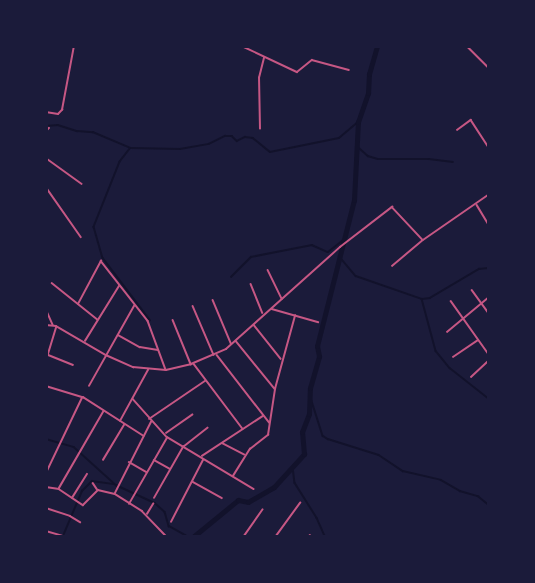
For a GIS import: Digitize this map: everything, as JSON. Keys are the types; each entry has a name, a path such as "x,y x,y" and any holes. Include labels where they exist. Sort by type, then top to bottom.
{"street":[{"path":"46,112 58,114 62,110 74,46"},
{"path":"242,46 297,72 312,60 349,70"},
{"path":"467,46 489,67"},
{"path":"260,129 259,78 265,57"},
{"path":"457,130 471,120 489,146"},
{"path":"46,158 82,184"},
{"path":"46,187 81,237"},
{"path":"392,266 423,240 489,195"},
{"path":"476,204 489,223"},
{"path":"46,326 55,326 125,365 166,370 215,355 232,344 340,246 392,207 423,240"},
{"path":"78,303 101,261 148,321 166,370"},
{"path":"268,270 282,299"},
{"path":"52,283 98,320"},
{"path":"252,284 264,315"},
{"path":"85,342 119,286"},
{"path":"472,290 489,312"},
{"path":"447,332 489,298"},
{"path":"213,300 232,344"},
{"path":"451,302 489,353"},
{"path":"89,386 135,306"},
{"path":"193,306 215,355 270,424"},
{"path":"46,309 55,326 47,354 73,365"},
{"path":"271,309 318,322"},
{"path":"233,476 245,454 268,435 275,389 295,316"},
{"path":"173,320 192,363 243,429"},
{"path":"253,325 282,360"},
{"path":"117,335 140,347 158,350"},
{"path":"453,357 478,339"},
{"path":"236,341 275,389"},
{"path":"471,377 489,361"},
{"path":"120,421 148,369"},
{"path":"115,494 150,421 206,380"},
{"path":"46,386 82,398 144,436"},
{"path":"46,473 82,398"},
{"path":"133,399 150,421 167,437 254,489"},
{"path":"59,489 78,451 103,411"},
{"path":"164,434 192,415"},
{"path":"201,457 264,415"},
{"path":"103,460 124,424"},
{"path":"154,498 183,447 207,428"},
{"path":"129,505 167,437"},
{"path":"222,443 245,454"},
{"path":"153,460 171,470"},
{"path":"171,522 204,460"},
{"path":"129,462 146,472"},
{"path":"72,498 87,474"},
{"path":"192,482 222,498"},
{"path":"93,483 98,490 115,494 147,515 166,537"},
{"path":"46,487 59,489 84,505 98,490"},
{"path":"276,537 300,503"},
{"path":"147,515 153,504"},
{"path":"46,508 80,522"},
{"path":"244,537 262,510"},
{"path":"46,531 64,537"}],"waterway":[{"path":"194,536 238,500 248,502 274,487 304,454 302,432 309,414 310,388 319,356 317,346 354,200 358,122 368,93 369,74 377,46"},
{"path":"46,126 58,125 77,131 93,132 131,148 180,149 209,144 225,136 232,136 237,141 245,137 253,138 270,152 339,138 358,122"},
{"path":"357,146 368,156 378,159 429,159 453,162"},
{"path":"130,149 120,162 94,227 103,258 150,320"},
{"path":"231,277 251,257 312,245 328,252 346,238"},
{"path":"339,256 356,276 422,299 430,298 479,269 488,268"},
{"path":"422,299 436,351 450,368 488,398"},
{"path":"310,395 323,436 379,455 403,471 441,480 460,491 478,496 488,504"},
{"path":"46,439 74,447 116,485 155,503 165,512 169,526 187,536"},
{"path":"293,467 295,483 317,518 325,536"},
{"path":"63,536 82,491 92,481 114,484"}]}
